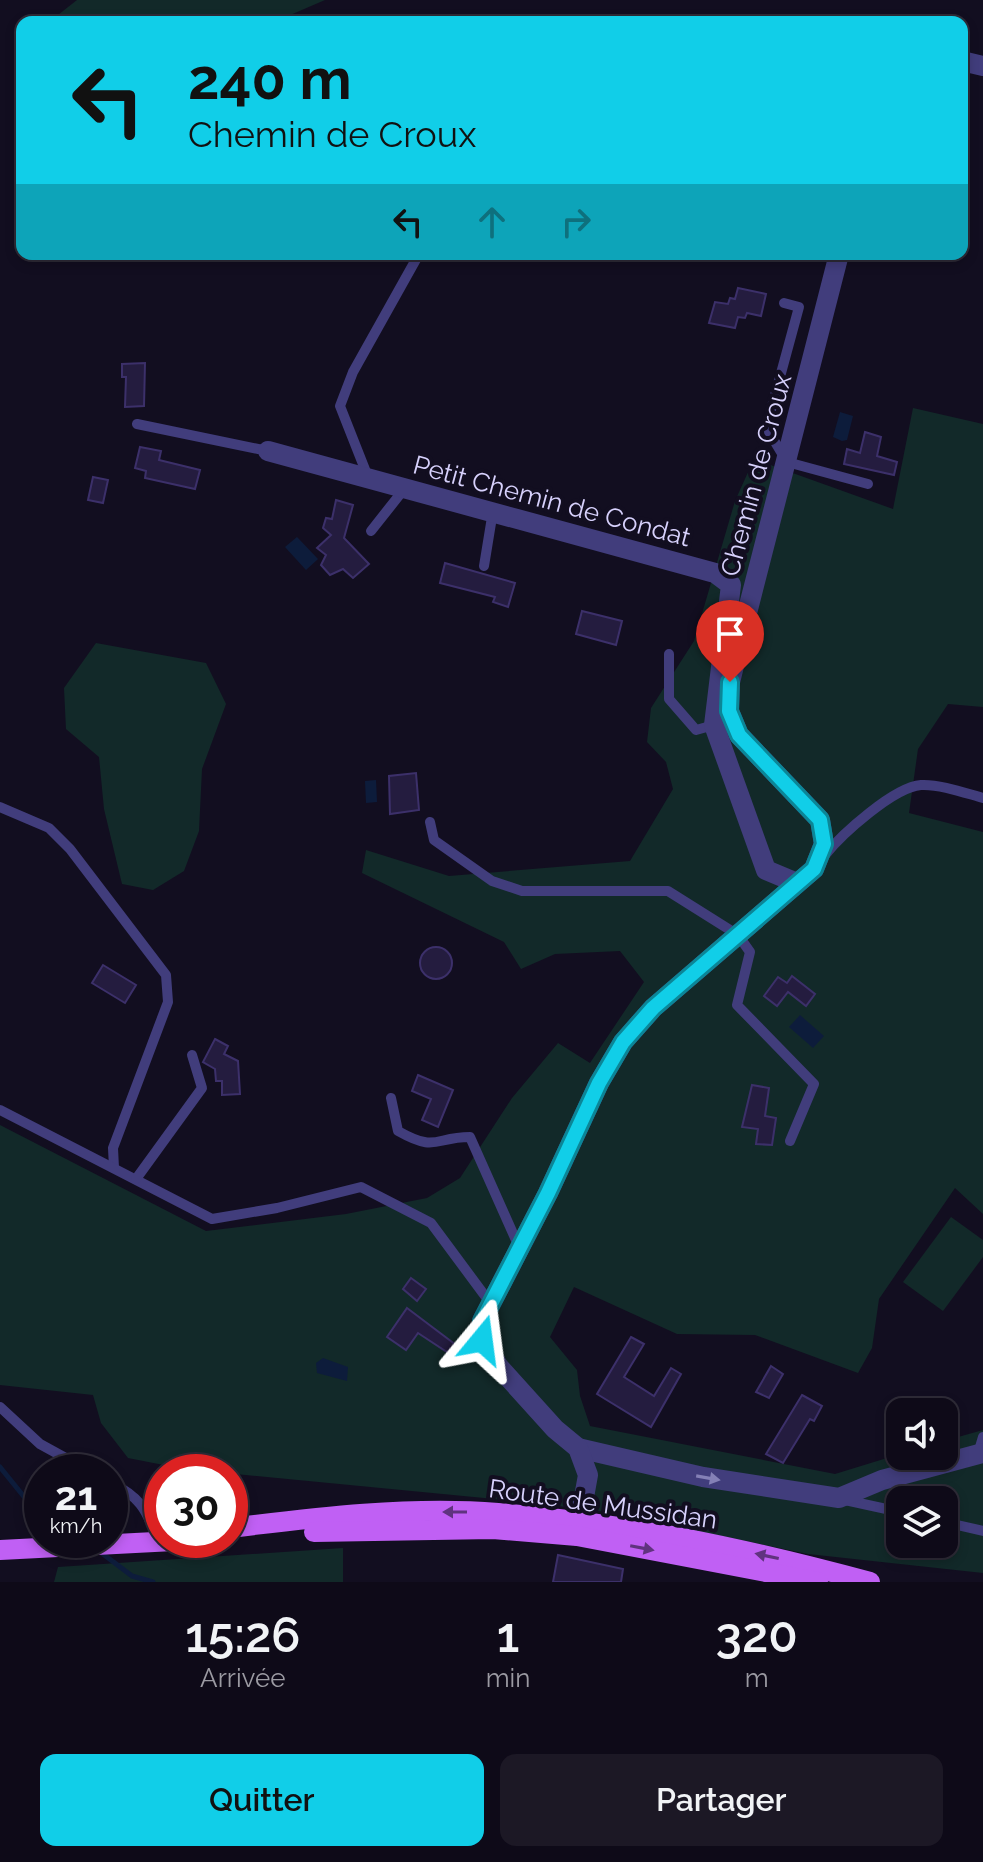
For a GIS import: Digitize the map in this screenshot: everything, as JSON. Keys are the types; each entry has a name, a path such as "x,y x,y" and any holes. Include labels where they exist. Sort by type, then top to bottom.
{"main road":[{"name":"Route de Mussidan","path":"248,1526 415,1512 496,1513 818,1582"},
{"name":"Route de Mussidan","path":"248,1537 414,1528 578,1529 696,1540 870,1582"},
{"path":"0,1550 24,1548"}],"street":[{"name":"Chemin de Croux","path":"814,869 824,844 820,820 739,735 729,711 730,682 838,260"},
{"name":"Petit Chemin de Condat","path":"268,451 715,573 731,585 714,725 766,870 797,883"},
{"path":"578,1529 588,1475 578,1448 526,1398 482,1340 482,1321 599,1083 623,1042 653,1008 814,869"},
{"path":"578,1448 703,1477 839,1498 882,1480 981,1448"}],"lane":[{"path":"368,477 340,406 353,372 416,260"},
{"path":"784,303 799,307 771,410 769,432 787,462 868,484"},
{"path":"137,424 268,451"},
{"path":"371,531 405,488"},
{"path":"484,566 493,511"},
{"path":"669,654 669,699 696,730 714,725"},
{"path":"814,869 845,831 888,800 920,785 983,798"},
{"path":"0,807 49,828 70,849 166,975 168,1002 113,1148 114,1168"},
{"path":"430,822 434,840 492,881 522,891 668,891 738,935 750,952 737,1005 814,1084 790,1141"},
{"path":"136,1179 202,1088 192,1055"},
{"path":"391,1098 398,1131 419,1143 440,1145 470,1137 520,1249"},
{"path":"0,1110 212,1219 277,1208 361,1187 431,1223 491,1305"},
{"path":"0,1407 40,1444 58,1454"},
{"path":"128,1491 144,1505"},
{"path":"839,1498 886,1509"},
{"path":"958,1525 983,1531"}],"green space":[{"path":"77,0 325,0 288,16 57,16"},
{"path":"913,408 983,424 983,707 948,704 918,749 909,813 983,832 983,1214 955,1188 879,1299 872,1348 858,1373 755,1335 677,1334 574,1287 550,1337 577,1370 580,1396 590,1426 835,1474 886,1458 886,1470 958,1470 958,1437 983,1430 983,1573 808,1554 606,1512 248,1475 248,1454 144,1454 144,1461 128,1458 128,1454 101,1423 93,1395 0,1385 0,1125 206,1231 346,1214 427,1198 460,1178 512,1098 558,1043 590,1063 644,982 620,951 555,954 521,969 504,942 362,873 366,850 449,876 630,861 673,789 666,762 647,742 651,708 694,641 735,501 754,459 893,509"},
{"path":"96,643 206,663 226,704 202,769 199,831 184,871 153,890 122,884 104,809 99,757 66,729 64,688"},
{"path":"951,1217 983,1240 983,1257 943,1311 903,1282"},
{"path":"343,1548 343,1582 54,1582 58,1567 193,1558 248,1558 248,1554"}],"water":[{"path":"840,412 853,416 847,440 842,441 833,437"},
{"path":"297,537 318,559 306,570 285,547"},
{"path":"376,780 377,802 366,803 365,781"},
{"path":"800,1015 824,1036 813,1048 789,1027"},
{"path":"323,1358 348,1367 347,1381 317,1373 316,1363"}],"building":[{"path":"738,288 766,294 761,316 747,313 745,318 738,317 735,328 709,323 715,302 728,304 730,298 735,299"},
{"path":"145,363 144,406 125,407 126,377 122,377 122,364"},
{"path":"865,432 881,437 877,456 897,462 894,475 844,464 847,449 860,453"},
{"path":"140,447 161,451 159,460 200,470 195,489 145,478 146,471 135,468"},
{"path":"93,477 108,480 103,503 88,500"},
{"path":"336,500 353,505 344,538 369,564 353,578 343,569 330,575 321,565 326,555 317,548 331,535 323,528 326,518 332,519"},
{"path":"445,563 515,583 508,607 493,602 495,597 440,583"},
{"path":"582,611 622,621 616,645 576,634"},
{"path":"416,773 419,810 390,814 389,776"},
{"path":"436,947 447,952 452,963 447,974 436,979 425,974 420,963 425,952"},
{"path":"103,965 136,985 125,1003 92,983"},
{"path":"792,976 815,994 806,1006 788,992 777,1006 764,996 778,977 787,983"},
{"path":"215,1039 228,1046 224,1054 238,1061 240,1094 222,1095 222,1081 216,1081 215,1069 203,1062"},
{"path":"418,1075 453,1090 438,1127 422,1120 431,1099 412,1091"},
{"path":"752,1085 769,1088 765,1116 776,1118 772,1145 756,1144 758,1129 742,1127"},
{"path":"411,1278 426,1289 417,1301 403,1289"},
{"path":"407,1308 456,1345 450,1354 418,1333 406,1350 387,1337"},
{"path":"631,1337 644,1344 624,1377 654,1396 671,1368 681,1374 651,1427 597,1394"},
{"path":"771,1366 783,1374 769,1398 756,1392"},
{"path":"802,1395 822,1406 814,1421 810,1419 783,1463 766,1454"},
{"path":"558,1555 623,1569 621,1582 553,1582"}],"waterway":[{"path":"0,1467 24,1497"},
{"path":"108,1558 132,1576 153,1582"}],"route":[{"path":"482,1340 482,1321 548,1193 599,1083 623,1042 653,1008 814,869 824,844 820,820 739,735 729,711 730,682"}]}
